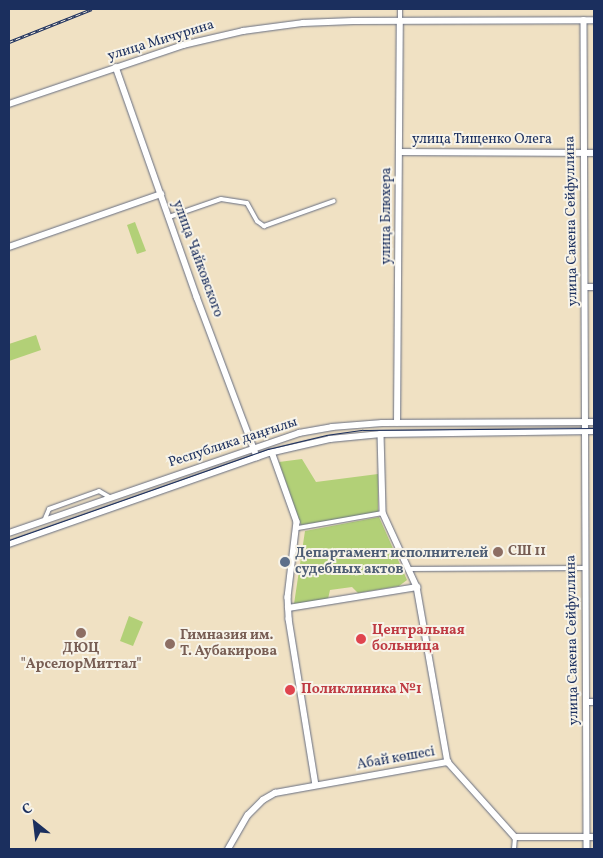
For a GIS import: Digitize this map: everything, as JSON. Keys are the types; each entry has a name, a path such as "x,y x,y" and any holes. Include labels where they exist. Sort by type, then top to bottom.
{"street":[{"name":"улица Блюхера","path":"397,423 400,9"},
{"name":"улица Сакена Сейфуллина","path":"584,20 586,422 584,568 587,702 587,849"},
{"name":"улица Мичурина","path":"9,104 183,45 243,31 303,23 594,20"},
{"name":"улица Чайковского","path":"116,67 168,217 257,457"},
{"name":"улица Тищенко Олега","path":"400,152 594,153"},
{"path":"9,247 161,194"},
{"path":"168,217 221,199 247,203 257,221 264,226 334,200"},
{"path":"585,287 594,287"},
{"name":"Республика даңғылы","path":"9,533 298,433 332,427 397,423 594,422"},
{"name":"Республика даңғылы","path":"9,544 272,452 330,439 381,434 594,431"},
{"path":"381,434 383,514 417,587 448,762"},
{"path":"272,452 298,528 288,608 316,785"},
{"path":"44,521 49,509 100,491 111,498"},
{"path":"298,528 383,514"},
{"path":"410,569 584,568"},
{"path":"288,608 417,587"},
{"path":"587,702 594,702"},
{"name":"Абай көшесі","path":"228,849 248,815 263,800 275,793 448,762 515,837"},
{"path":"514,849 515,837 594,837"}],"green space":[{"path":"135,222 146,251 137,254 127,225"},
{"path":"36,335 41,350 9,361 9,344"},
{"path":"302,459 316,482 378,474 378,513 301,525 279,462"},
{"path":"379,517 407,580 399,586 358,593 352,587 330,590 328,599 294,604 305,531"},
{"path":"129,616 143,622 133,646 120,641"}],"tram line":[{"path":"9,540 268,449 326,435 363,430 594,428"}],"railway":[{"path":"9,42 92,9"}],"place":[{"name":"СШ 11","path":"498,552"},
{"name":"Департамент исполнителей судебных актов","path":"285,562"},
{"name":"ДЮЦ \"АрселорМиттал\"","path":"81,633"},
{"name":"Центральная больница","path":"361,639"},
{"name":"Гимназия им. Т. Аубакирова","path":"170,644"},
{"name":"Поликлиника №1","path":"290,690"}]}
